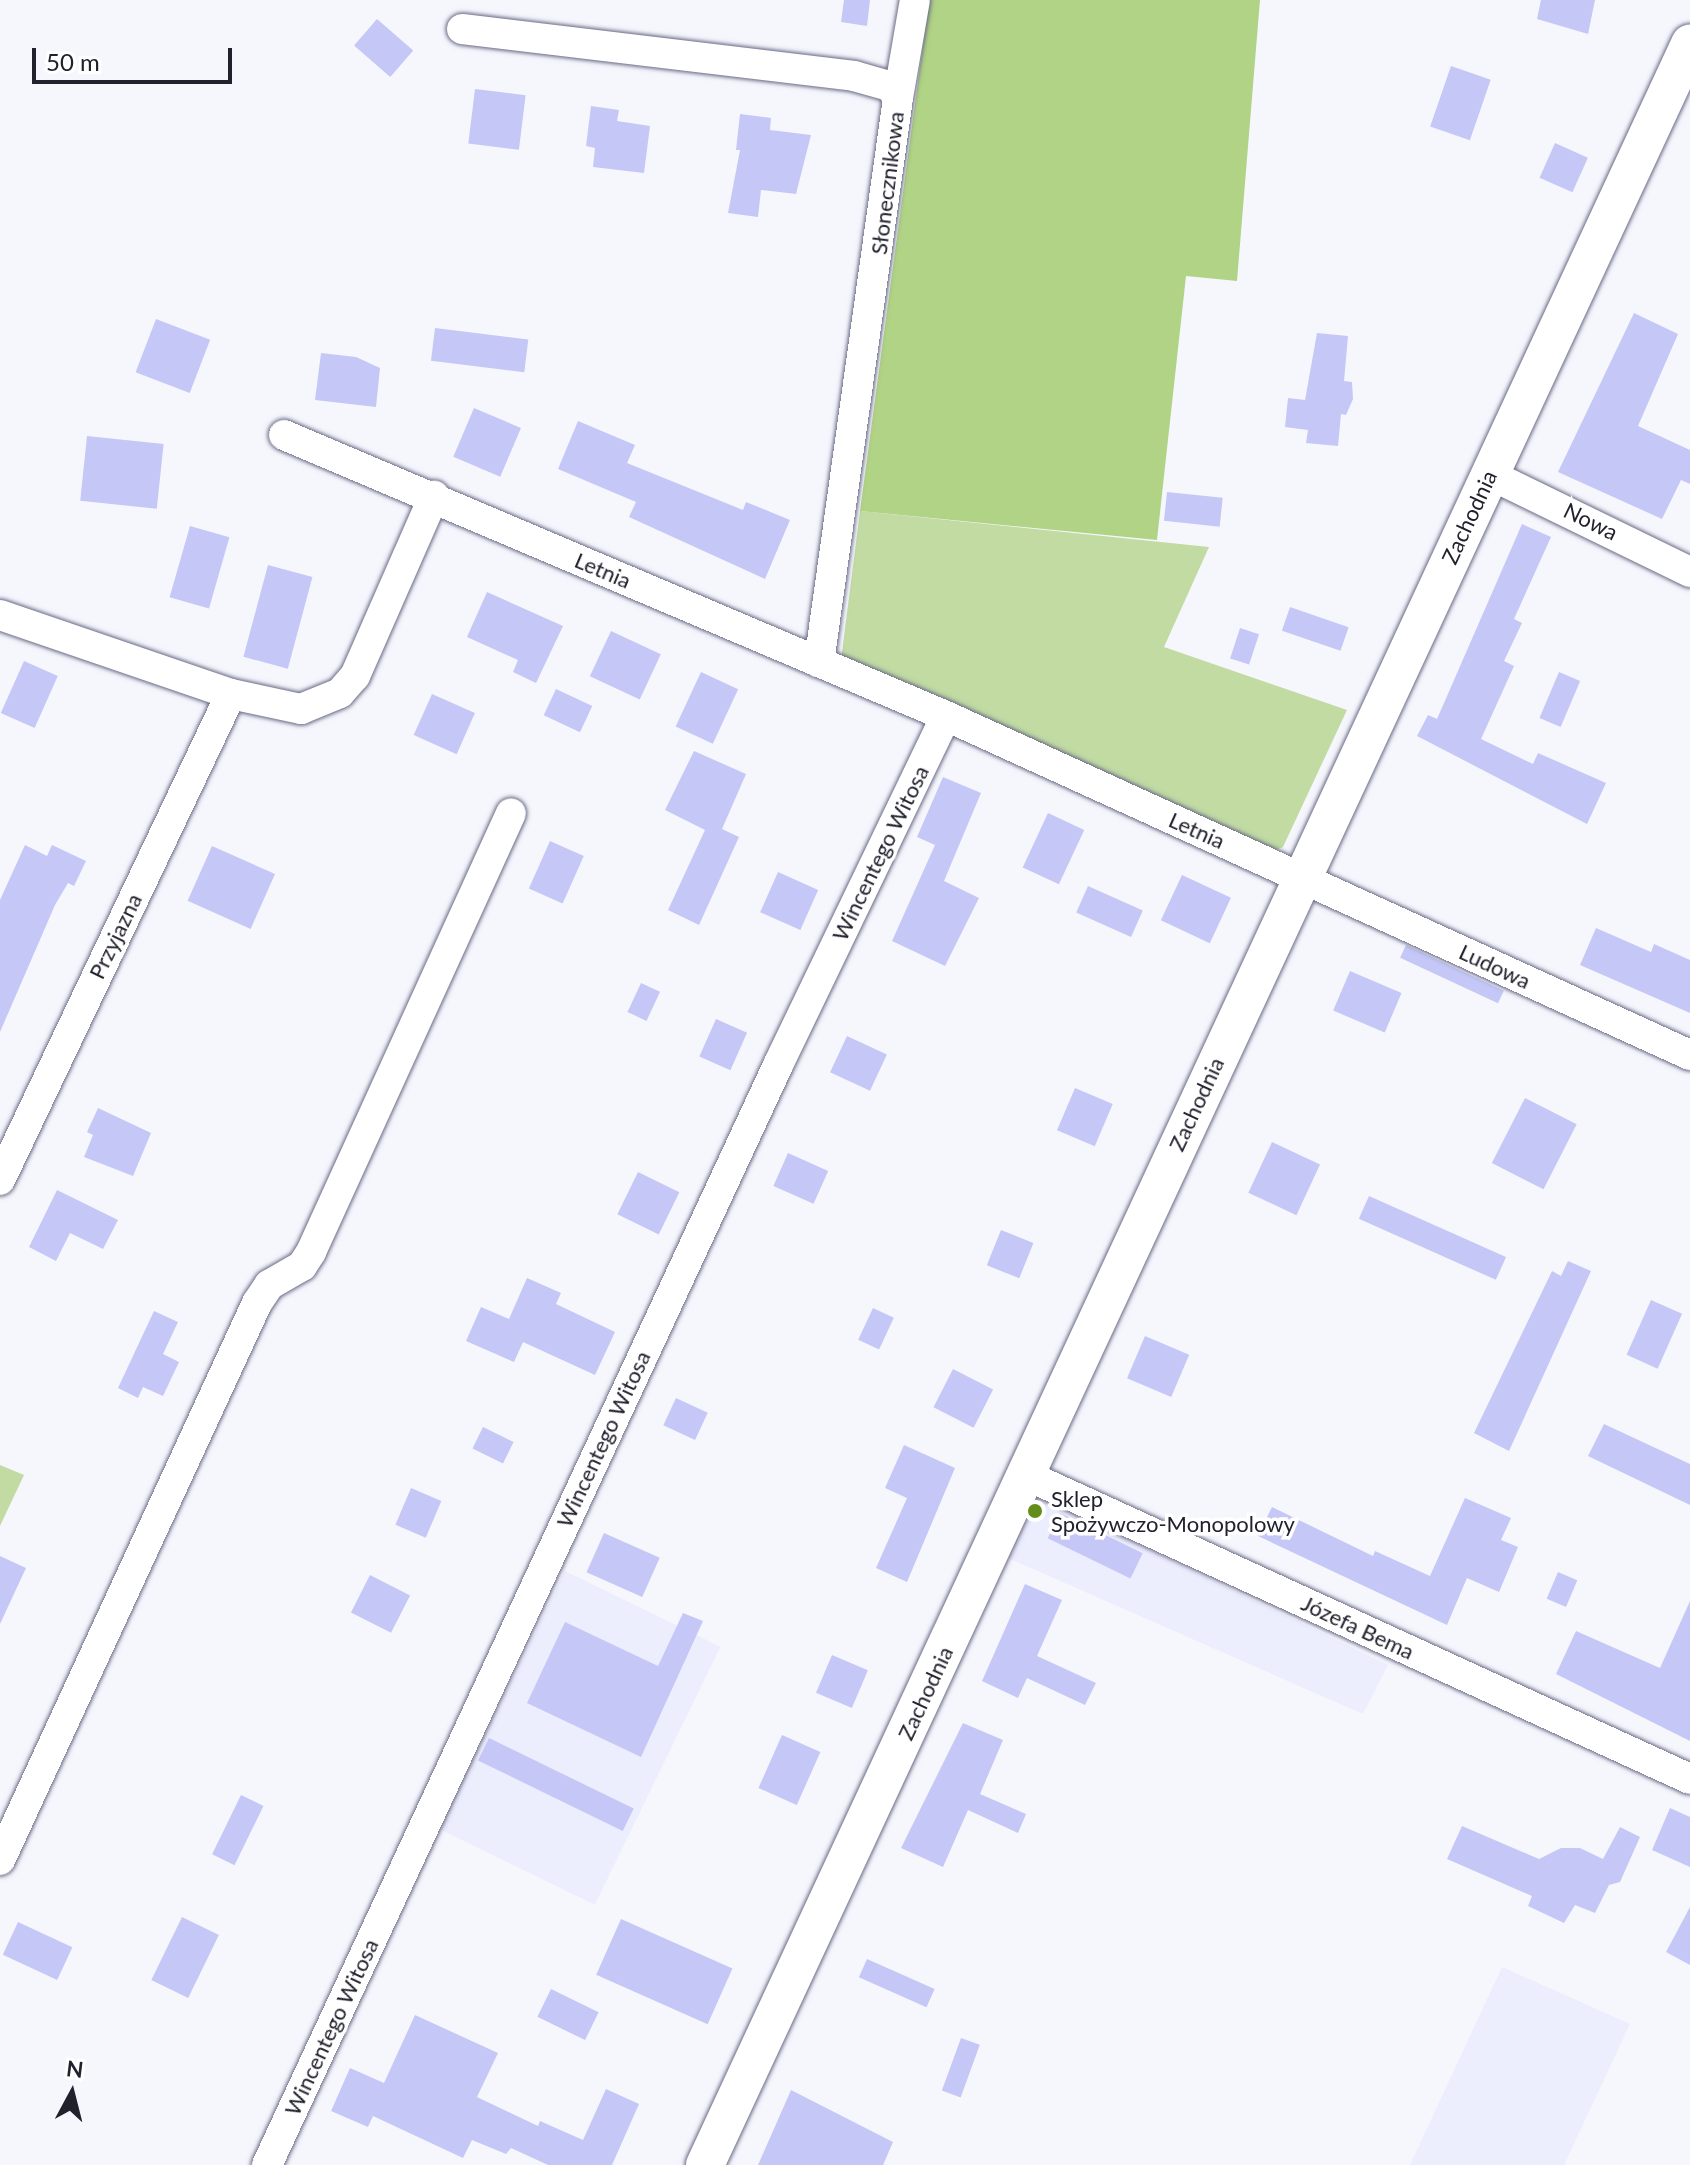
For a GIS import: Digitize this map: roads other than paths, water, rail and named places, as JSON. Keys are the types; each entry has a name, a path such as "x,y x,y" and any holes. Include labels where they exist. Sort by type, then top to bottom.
{"street":[{"path":"898,98 915,0"},
{"name":"Słonecznikowa","path":"462,29 866,78 890,86 898,98 819,663"},
{"name":"Zachodnia","path":"705,2165 1301,877 1688,53"},
{"name":"Letnia","path":"284,435 434,496 946,716 1301,877"},
{"name":"Nowa","path":"1489,474 1690,572"},
{"path":"0,615 231,694 301,709 340,693 355,676 434,496"},
{"name":"Przyjazna","path":"0,1180 231,694"},
{"name":"Wincentego Witosa","path":"267,2165 778,1065 946,716"},
{"path":"0,1860 257,1303 269,1285 302,1266 311,1252 511,814"},
{"name":"Ludowa","path":"1301,877 1690,1055"},
{"name":"Józefa Bema","path":"1026,1475 1690,1779"}],"place":[{"name":"Sklep Spożywczo-Monopolowy","path":"1035,1511"}]}
